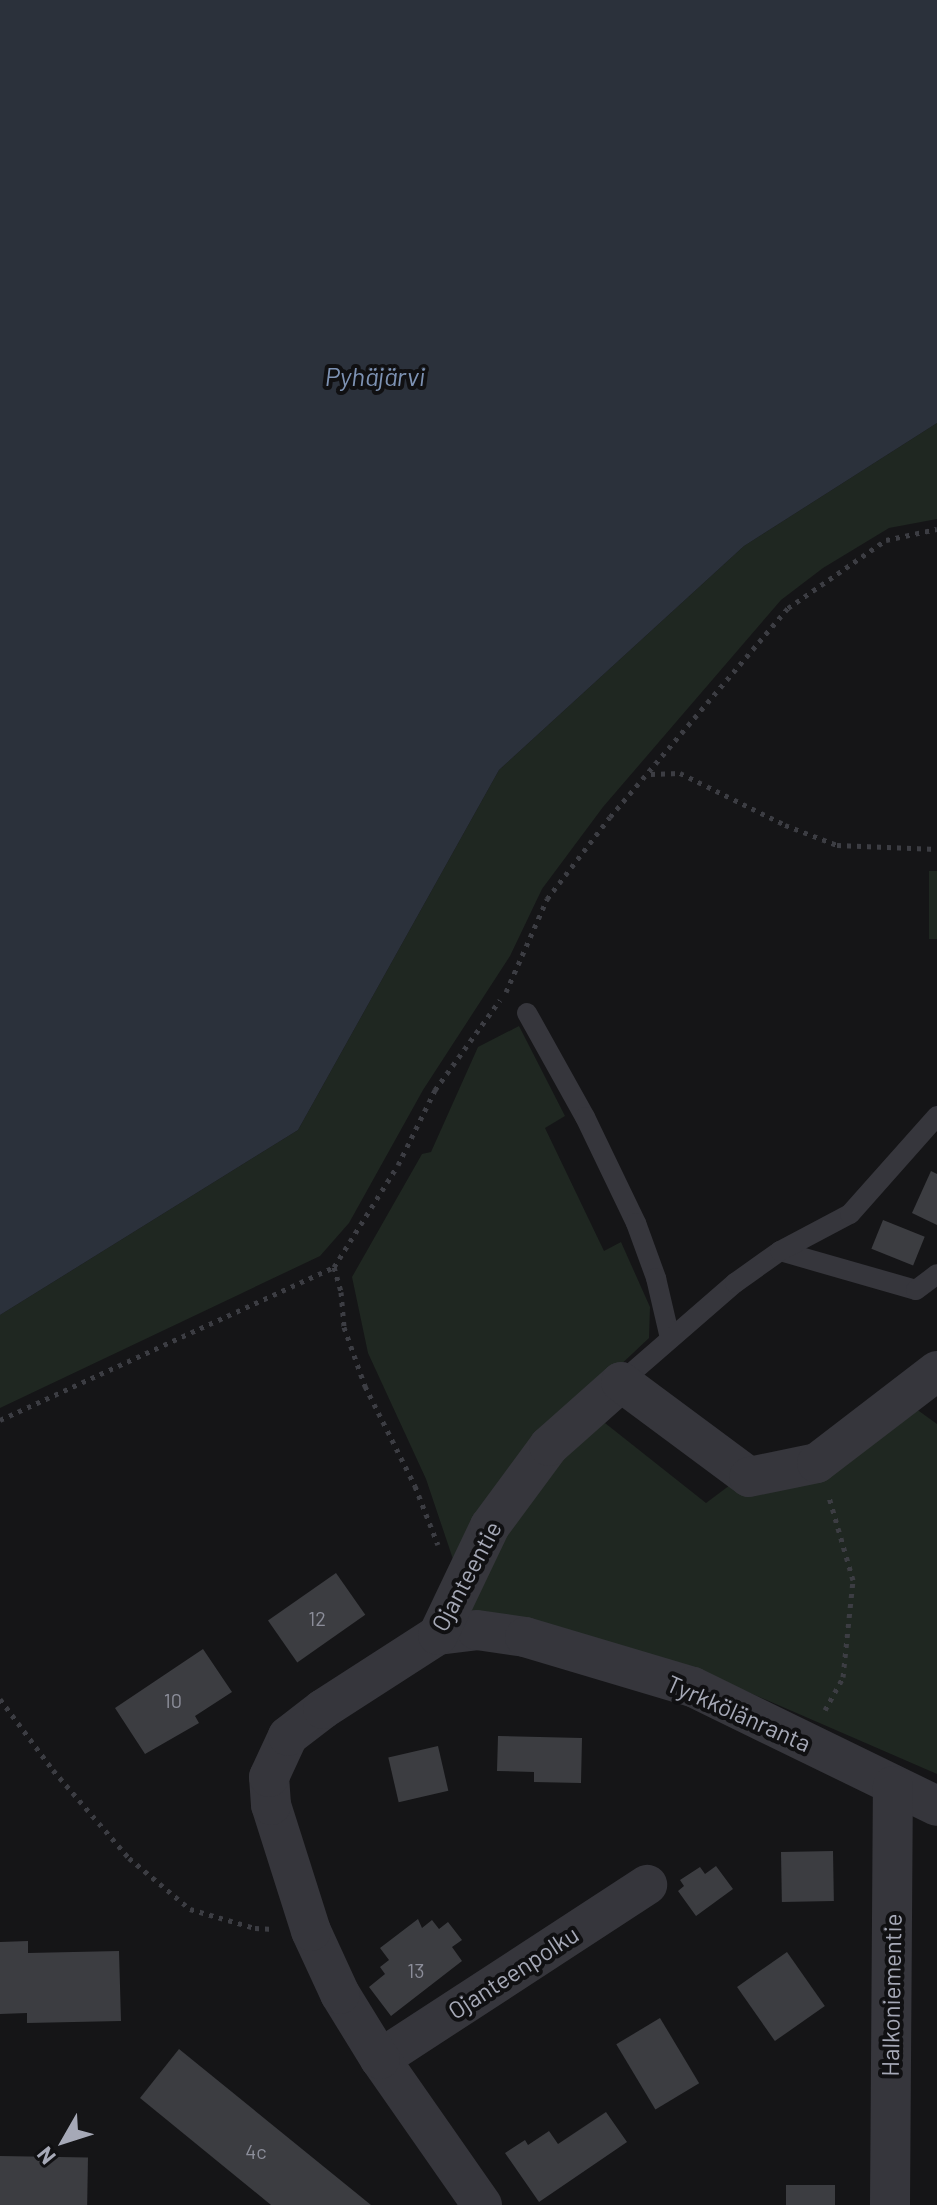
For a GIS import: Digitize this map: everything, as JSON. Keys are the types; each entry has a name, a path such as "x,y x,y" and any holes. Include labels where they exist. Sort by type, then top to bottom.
{"street":[{"path":"621,1382 667,1412 716,1455 749,1477 817,1463 937,1371"},
{"name":"Ojanteentie","path":"482,2205 380,2059 340,1994 311,1931 271,1805 269,1777 288,1736 323,1709 438,1635 490,1526 549,1446 621,1382"},
{"name":"Tyrkkölänranta","path":"438,1635 477,1630 525,1637 693,1687 937,1806"},
{"name":"Halkoniementie","path":"890,2205 893,1786"},
{"name":"Ojanteenpolku","path":"380,2059 647,1885"}],"lane":[{"path":"527,1013 585,1117 636,1223 656,1278 670,1338"},
{"path":"621,1382 670,1338 780,1251 850,1214 937,1116"},
{"path":"780,1251 916,1290 937,1274"}],"path":[{"path":"0,1420 334,1267 398,1165 435,1090 508,989 547,899 610,817 650,774 788,608 886,540 937,529"},
{"path":"650,774 680,773 785,825 837,845 937,849"},
{"path":"334,1267 341,1292 344,1327 365,1386 415,1486 457,1591"},
{"path":"808,1743 843,1677 853,1580 817,1463"},
{"path":"0,1699 53,1770 129,1858 190,1909 255,1928 311,1931"}],"shaded area":[{"path":"937,423 937,519 889,528 823,568 781,600 603,807 542,889 510,956 423,1090 349,1223 320,1256 0,1408 0,1315 298,1130 499,770 744,546"},
{"path":"929,871 937,871 937,939 929,939"},
{"path":"519,1026 565,1116 545,1128 604,1251 621,1242 650,1307 649,1338 546,1435 456,1568 426,1479 368,1353 352,1277 422,1154 431,1152 478,1047"},
{"path":"901,1398 937,1424 937,1774 688,1666 474,1619 468,1601 503,1538 570,1441 605,1423 706,1503 734,1482"}],"water":[{"name":"Pyhäjärvi","path":"0,0 937,0 937,423 744,546 499,770 298,1130 0,1315"}],"building":[{"path":"931,1171 937,1174 937,1225 912,1213"},
{"path":"883,1220 925,1237 913,1266 871,1249"},
{"path":"336,1573 365,1615 297,1662 268,1621"},
{"path":"203,1649 232,1692 195,1716 199,1723 145,1754 115,1708"},
{"path":"498,1736 582,1738 581,1783 534,1782 534,1772 497,1771"},
{"path":"438,1746 448,1791 399,1802 388,1757"},
{"path":"833,1851 834,1901 782,1902 781,1852"},
{"path":"716,1866 733,1889 696,1916 678,1891 684,1886 680,1880 700,1867 705,1874"},
{"path":"418,1919 422,1928 432,1920 439,1929 448,1922 462,1940 452,1947 462,1961 391,2016 369,1987 385,1974 380,1967 389,1960 380,1948"},
{"path":"28,1941 28,1953 119,1951 121,2021 27,2023 27,2013 0,2014 0,1942"},
{"path":"787,1952 825,2006 775,2041 737,1987"},
{"path":"660,2018 699,2083 655,2109 616,2044"},
{"path":"179,2049 371,2205 271,2205 140,2098"},
{"path":"606,2112 627,2142 539,2202 505,2153 525,2140 528,2145 549,2131 558,2144"},
{"path":"0,2156 88,2158 87,2205 0,2205"},
{"path":"786,2185 835,2185 835,2205 786,2205"}]}
